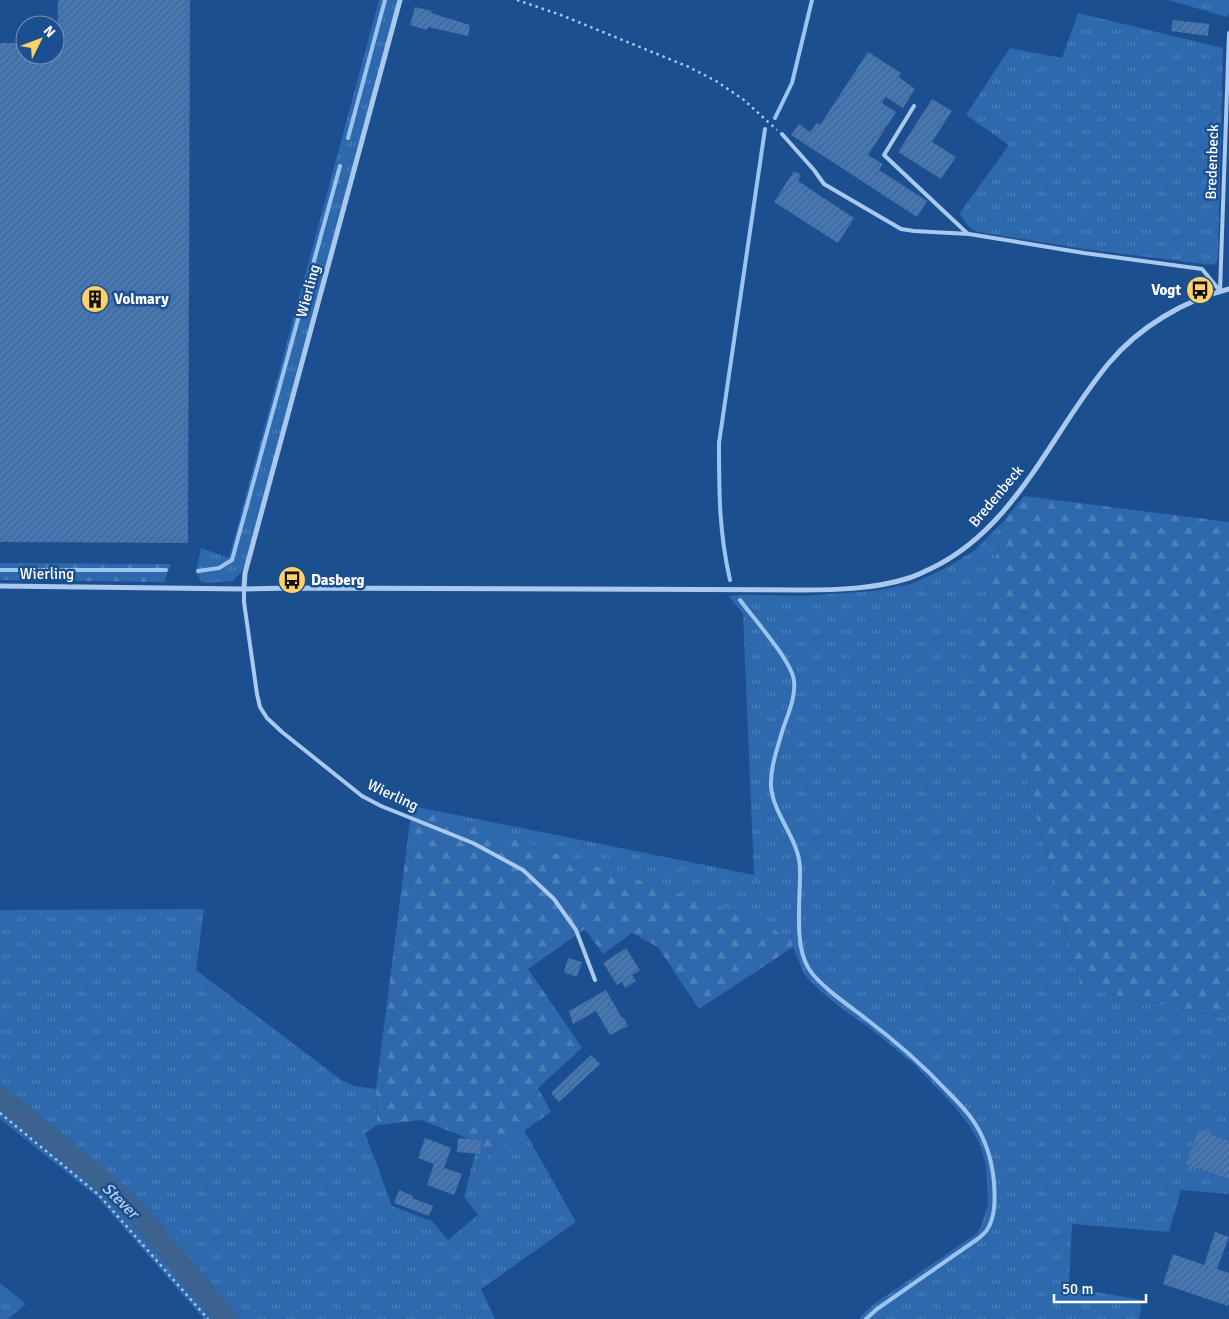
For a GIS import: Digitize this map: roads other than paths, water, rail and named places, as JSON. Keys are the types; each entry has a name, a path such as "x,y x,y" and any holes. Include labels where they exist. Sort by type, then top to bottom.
{"street":[{"name":"Wierling","path":"244,589 247,564 400,0"},
{"name":"Bredenbeck","path":"725,591 838,590 872,587 910,578 943,563 971,544 999,517 1022,488 1086,393 1110,362 1130,341 1156,320 1186,305 1229,289"},
{"name":"Wierling","path":"0,586 725,591"}],"lane":[{"name":"Bredenbeck","path":"1220,291 1229,33"},
{"path":"914,106 884,155 969,234"},
{"path":"782,134 824,184 900,229 914,232 969,234 1084,253 1202,269 1220,291"},
{"name":"Wierling","path":"244,589 244,602 257,694 260,707 267,718 362,796 381,806 473,843 522,870 554,899 576,930 595,980"}],"waterway":[{"path":"348,138 385,0"},
{"path":"775,118 792,83 812,0"},
{"path":"730,580 722,528 719,443 765,129"},
{"path":"198,571 219,568 232,560 340,166"},
{"path":"0,570 166,570"},
{"path":"740,600 787,662 794,681 792,700 776,752 771,787 773,798 799,857 799,934 804,959 809,969 820,982 908,1053 961,1106 982,1136 992,1166 995,1194 994,1206 992,1219 986,1231 979,1238 877,1309 866,1319"},
{"name":"Stever","path":"0,1097 93,1173 139,1216 227,1319"}],"place":[{"name":"Vogt","path":"1200,290"},
{"name":"Volmary","path":"95,299"},
{"name":"Dasberg","path":"292,580"}]}
